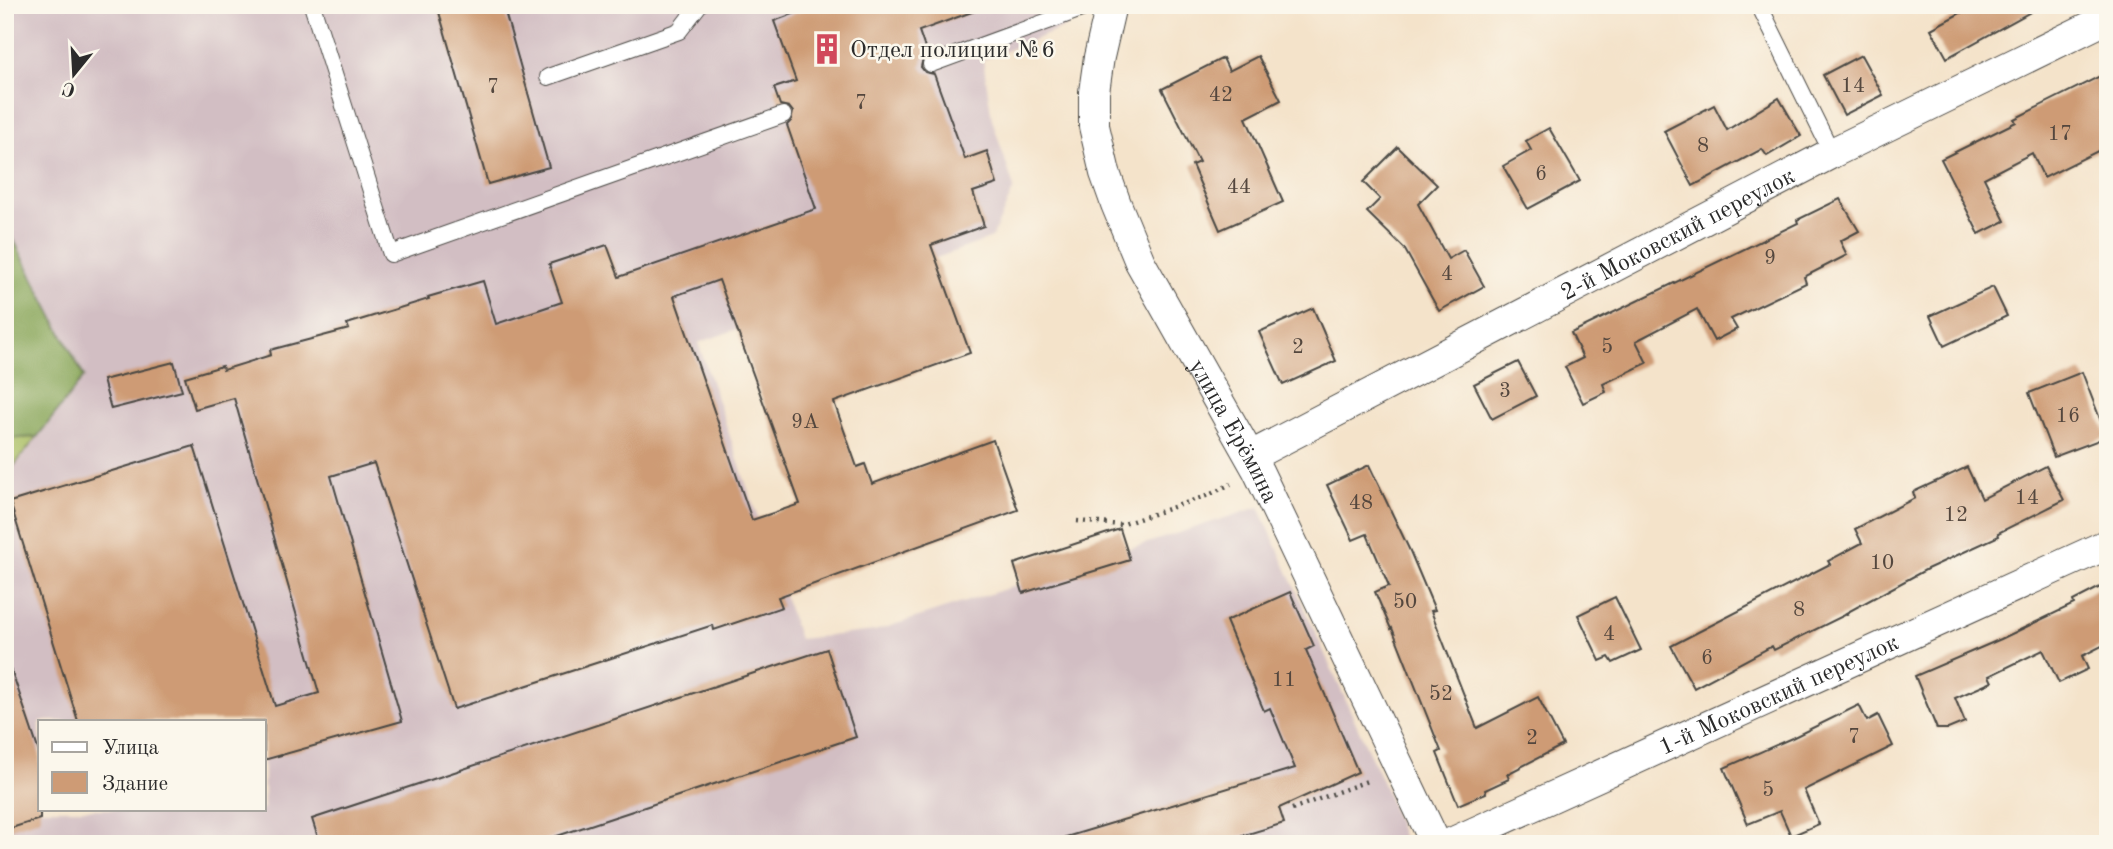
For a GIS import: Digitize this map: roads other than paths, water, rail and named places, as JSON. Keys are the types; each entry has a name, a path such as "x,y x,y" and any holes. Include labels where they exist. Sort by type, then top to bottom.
{"street":[{"name":"улица Ерёмина","path":"1111,5 1094,92 1094,126 1105,173 1140,262 1251,456 1436,844"},
{"name":"2-й Моковский переулок","path":"1251,456 1832,153 2108,18"},
{"name":"1-й Моковский переулок","path":"1449,844 2108,544"}],"lane":[{"path":"312,5 391,254 783,115"},
{"path":"548,77 679,31 699,5"},
{"path":"931,64 1092,5"},
{"path":"1759,5 1832,153"}],"place":[{"name":"Отдел полиции №6","path":"827,49"}]}
